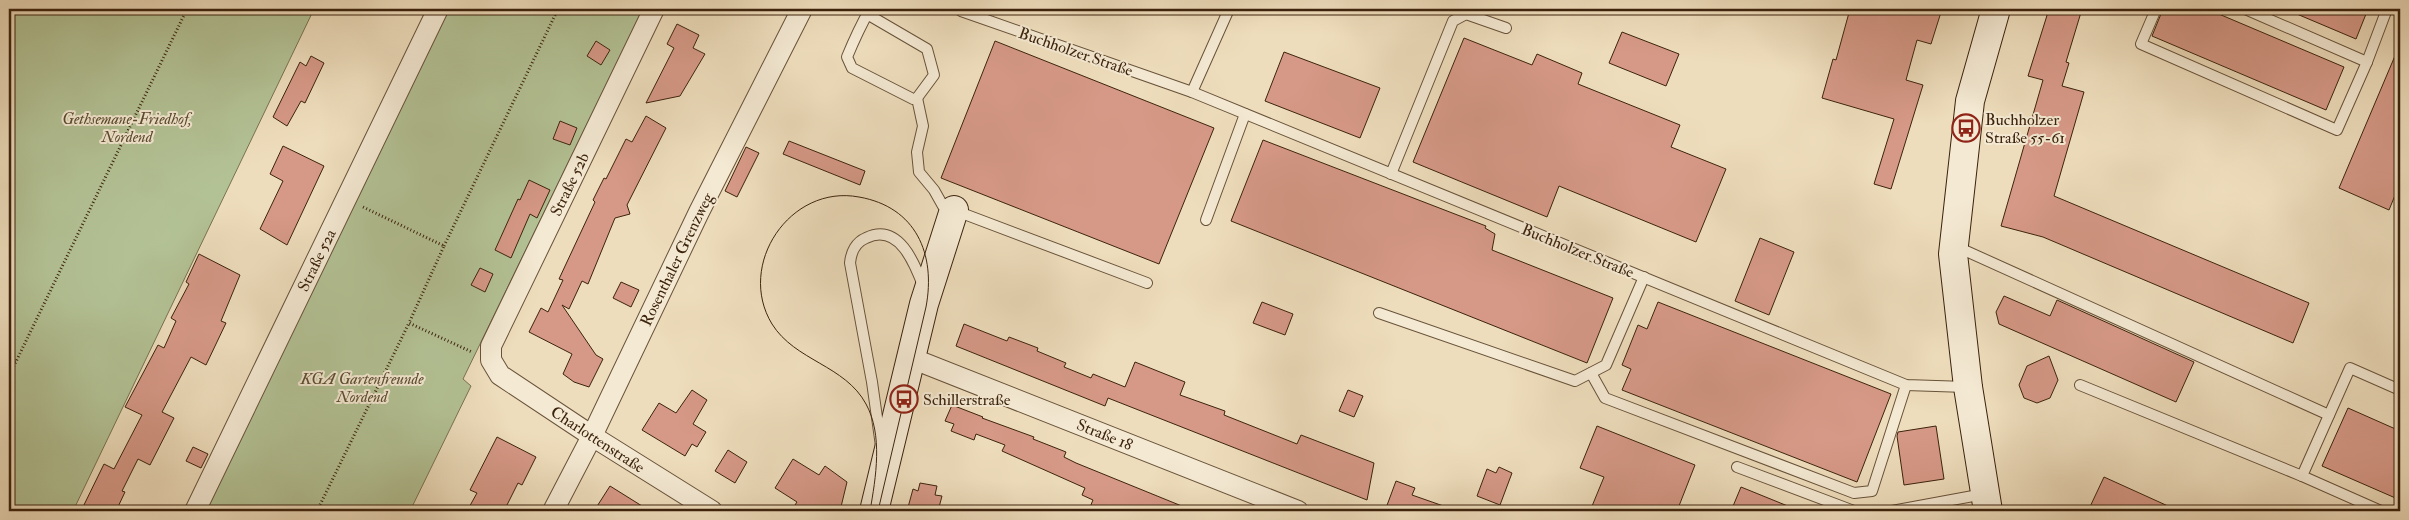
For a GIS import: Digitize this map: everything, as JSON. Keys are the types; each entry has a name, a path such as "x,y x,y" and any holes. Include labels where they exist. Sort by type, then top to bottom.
{"street":[{"name":"Straße 52a","path":"195,511 438,9"},
{"name":"Straße 52b","path":"491,360 491,346 654,9"},
{"name":"Rosenthaler Grenzweg","path":"554,511 592,436 698,212 802,9"},
{"path":"1987,503 1968,387 1953,254 1970,101 1996,9"},
{"path":"874,511 927,296 954,210"},
{"name":"Straße 18","path":"911,358 1298,511"},
{"name":"Charlottenstraße","path":"491,360 500,375 592,436 712,511"}],"lane":[{"path":"1192,92 1229,9"},
{"path":"2156,9 2141,44 2337,130 2367,62 2387,9"},
{"path":"2245,9 2367,62"},
{"name":"Buchholzer Straße","path":"960,10 1192,92 1906,385 1968,387"},
{"path":"917,98 913,99 852,68 847,57 869,12 928,49 934,75 917,98 923,126 917,152 919,172 934,190 943,206 1147,282"},
{"path":"1391,174 1453,21 1457,17 1466,14 1506,28"},
{"path":"1206,220 1245,114"},
{"path":"884,469 872,382 850,263 853,251 863,239 879,234 897,241 909,254 927,296"},
{"path":"1954,246 2329,415"},
{"path":"1379,313 1574,381 1606,365 1644,277"},
{"path":"2302,476 2350,368 2400,390"},
{"path":"1591,373 1605,398 1854,493 1872,491 1906,385"},
{"path":"2080,385 2382,511"},
{"path":"1737,467 1854,511"},
{"path":"1892,511 1987,503"}],"path":[{"path":"9,376 187,9"},
{"path":"317,511 558,9"},
{"path":"346,198 444,246"},
{"path":"409,322 491,360"},
{"path":"9,358 16,362"}],"green space":[{"name":"Gethsemane-Friedhof, Nordend","path":"9,9 314,9 73,511 9,511"},
{"name":"KGA Gartenfreunde Nordend","path":"438,9 643,9 463,379 471,386 410,511 195,511"}],"building":[{"path":"1850,9 1942,9 1931,44 1917,40 1906,80 1923,85 1891,189 1874,184 1894,119 1822,98 1833,59 1836,60"},
{"path":"2049,9 2082,9 2066,62 2069,63 2062,86 2084,92 2054,196 2309,303 2293,343 2043,237 2001,226 2043,80 2028,76"},
{"path":"2163,9 2207,9 2344,67 2326,110 2152,36"},
{"path":"2285,9 2368,9 2356,39"},
{"path":"677,24 699,35 693,48 705,54 680,96 646,103 674,48 667,44"},
{"path":"1622,32 1679,54 1666,86 1609,63"},
{"path":"1464,38 1532,65 1537,54 1582,73 1578,84 1680,125 1671,147 1726,169 1696,242 1559,186 1547,217 1413,162"},
{"path":"596,41 610,50 601,65 587,56"},
{"path":"995,41 1214,128 1159,264 941,178"},
{"path":"2400,44 2400,183 2389,210 2339,188"},
{"path":"1284,52 1380,88 1360,138 1265,101"},
{"path":"311,56 324,63 305,103 301,101 287,126 273,117 300,62 306,66"},
{"path":"646,116 666,128 627,205 630,214 615,218 588,284 582,281 569,309 562,305 596,355 603,359 589,387 574,382 563,374 572,354 529,332 541,308 548,312 563,280 559,279 595,202 593,200 604,178 606,179 626,139 632,142"},
{"path":"560,121 577,128 570,145 553,139"},
{"path":"1263,140 1486,226 1485,228 1495,234 1492,250 1613,298 1587,363 1231,221"},
{"path":"789,141 865,171 860,185 783,154"},
{"path":"283,146 324,166 287,245 260,229 283,181 270,174"},
{"path":"746,147 759,153 737,197 725,191"},
{"path":"529,180 550,190 537,218 530,214 511,258 495,250 518,199 520,200"},
{"path":"1760,238 1794,252 1769,315 1735,301"},
{"path":"199,254 240,275 221,321 226,323 206,365 191,357 162,412 174,418 150,465 138,459 122,491 125,492 116,511 81,511 104,464 114,469 142,415 125,407 158,345 164,348 176,321 171,318 189,284 186,282"},
{"path":"480,268 493,274 485,292 471,285"},
{"path":"621,282 639,290 631,307 613,298"},
{"path":"2004,296 2050,316 2057,300 2194,362 2176,402 1999,324 1996,312"},
{"path":"1262,302 1293,314 1285,335 1253,323"},
{"path":"1658,302 1891,394 1857,482 1622,390 1631,369 1622,365 1638,325 1647,329"},
{"path":"964,324 1007,341 1009,337 1038,348 1037,351 1066,363 1064,367 1091,378 1093,374 1125,387 1135,362 1185,382 1180,395 1225,411 1224,415 1297,444 1301,435 1374,463 1367,500 1108,398 1105,406 956,346"},
{"path":"2049,356 2058,380 2050,398 2037,403 2024,398 2019,385 2027,366"},
{"path":"692,390 707,400 693,424 706,432 697,447 692,444 685,456 642,430 659,403 676,413"},
{"path":"1348,390 1363,396 1354,417 1339,411"},
{"path":"952,405 1034,437 1033,439 1066,452 1064,457 1076,463 1194,511 1100,511 1090,507 1093,500 1082,495 1085,488 1002,451 1005,445 976,434 974,440 951,431 954,424 945,421"},
{"path":"2348,408 2400,431 2400,500 2322,466"},
{"path":"1597,426 1695,465 1677,511 1590,511 1604,477 1580,468"},
{"path":"1936,426 1944,479 1904,485 1898,432"},
{"path":"497,437 536,457 522,485 518,483 504,511 467,511 477,493 470,490"},
{"path":"193,447 208,454 201,468 186,461"},
{"path":"728,450 747,462 735,483 715,471"},
{"path":"793,459 819,475 825,466 847,482 840,511 791,511 797,502 775,488"},
{"path":"1499,467 1512,473 1500,505 1477,496 1487,469 1496,473"},
{"path":"2104,477 2179,511 2088,511"},
{"path":"1396,481 1415,488 1412,495 1452,509 1452,511 1394,511 1386,508"},
{"path":"920,483 937,486 935,495 942,496 938,511 907,511 913,489 918,491"},
{"path":"610,486 650,511 594,511"},
{"path":"1741,487 1800,511 1731,511"}],"tram line":[{"path":"870,511 877,456 875,429 866,404 846,380 793,347 772,324 763,301 761,277 766,254 776,233 792,216 811,203 834,196 859,197 879,202 895,211 908,222 918,236 928,269 926,307 878,511"}],"place":[{"name":"Buchholzer Straße 55-61","path":"1966,128"},
{"name":"Schillerstraße","path":"904,399"}]}
